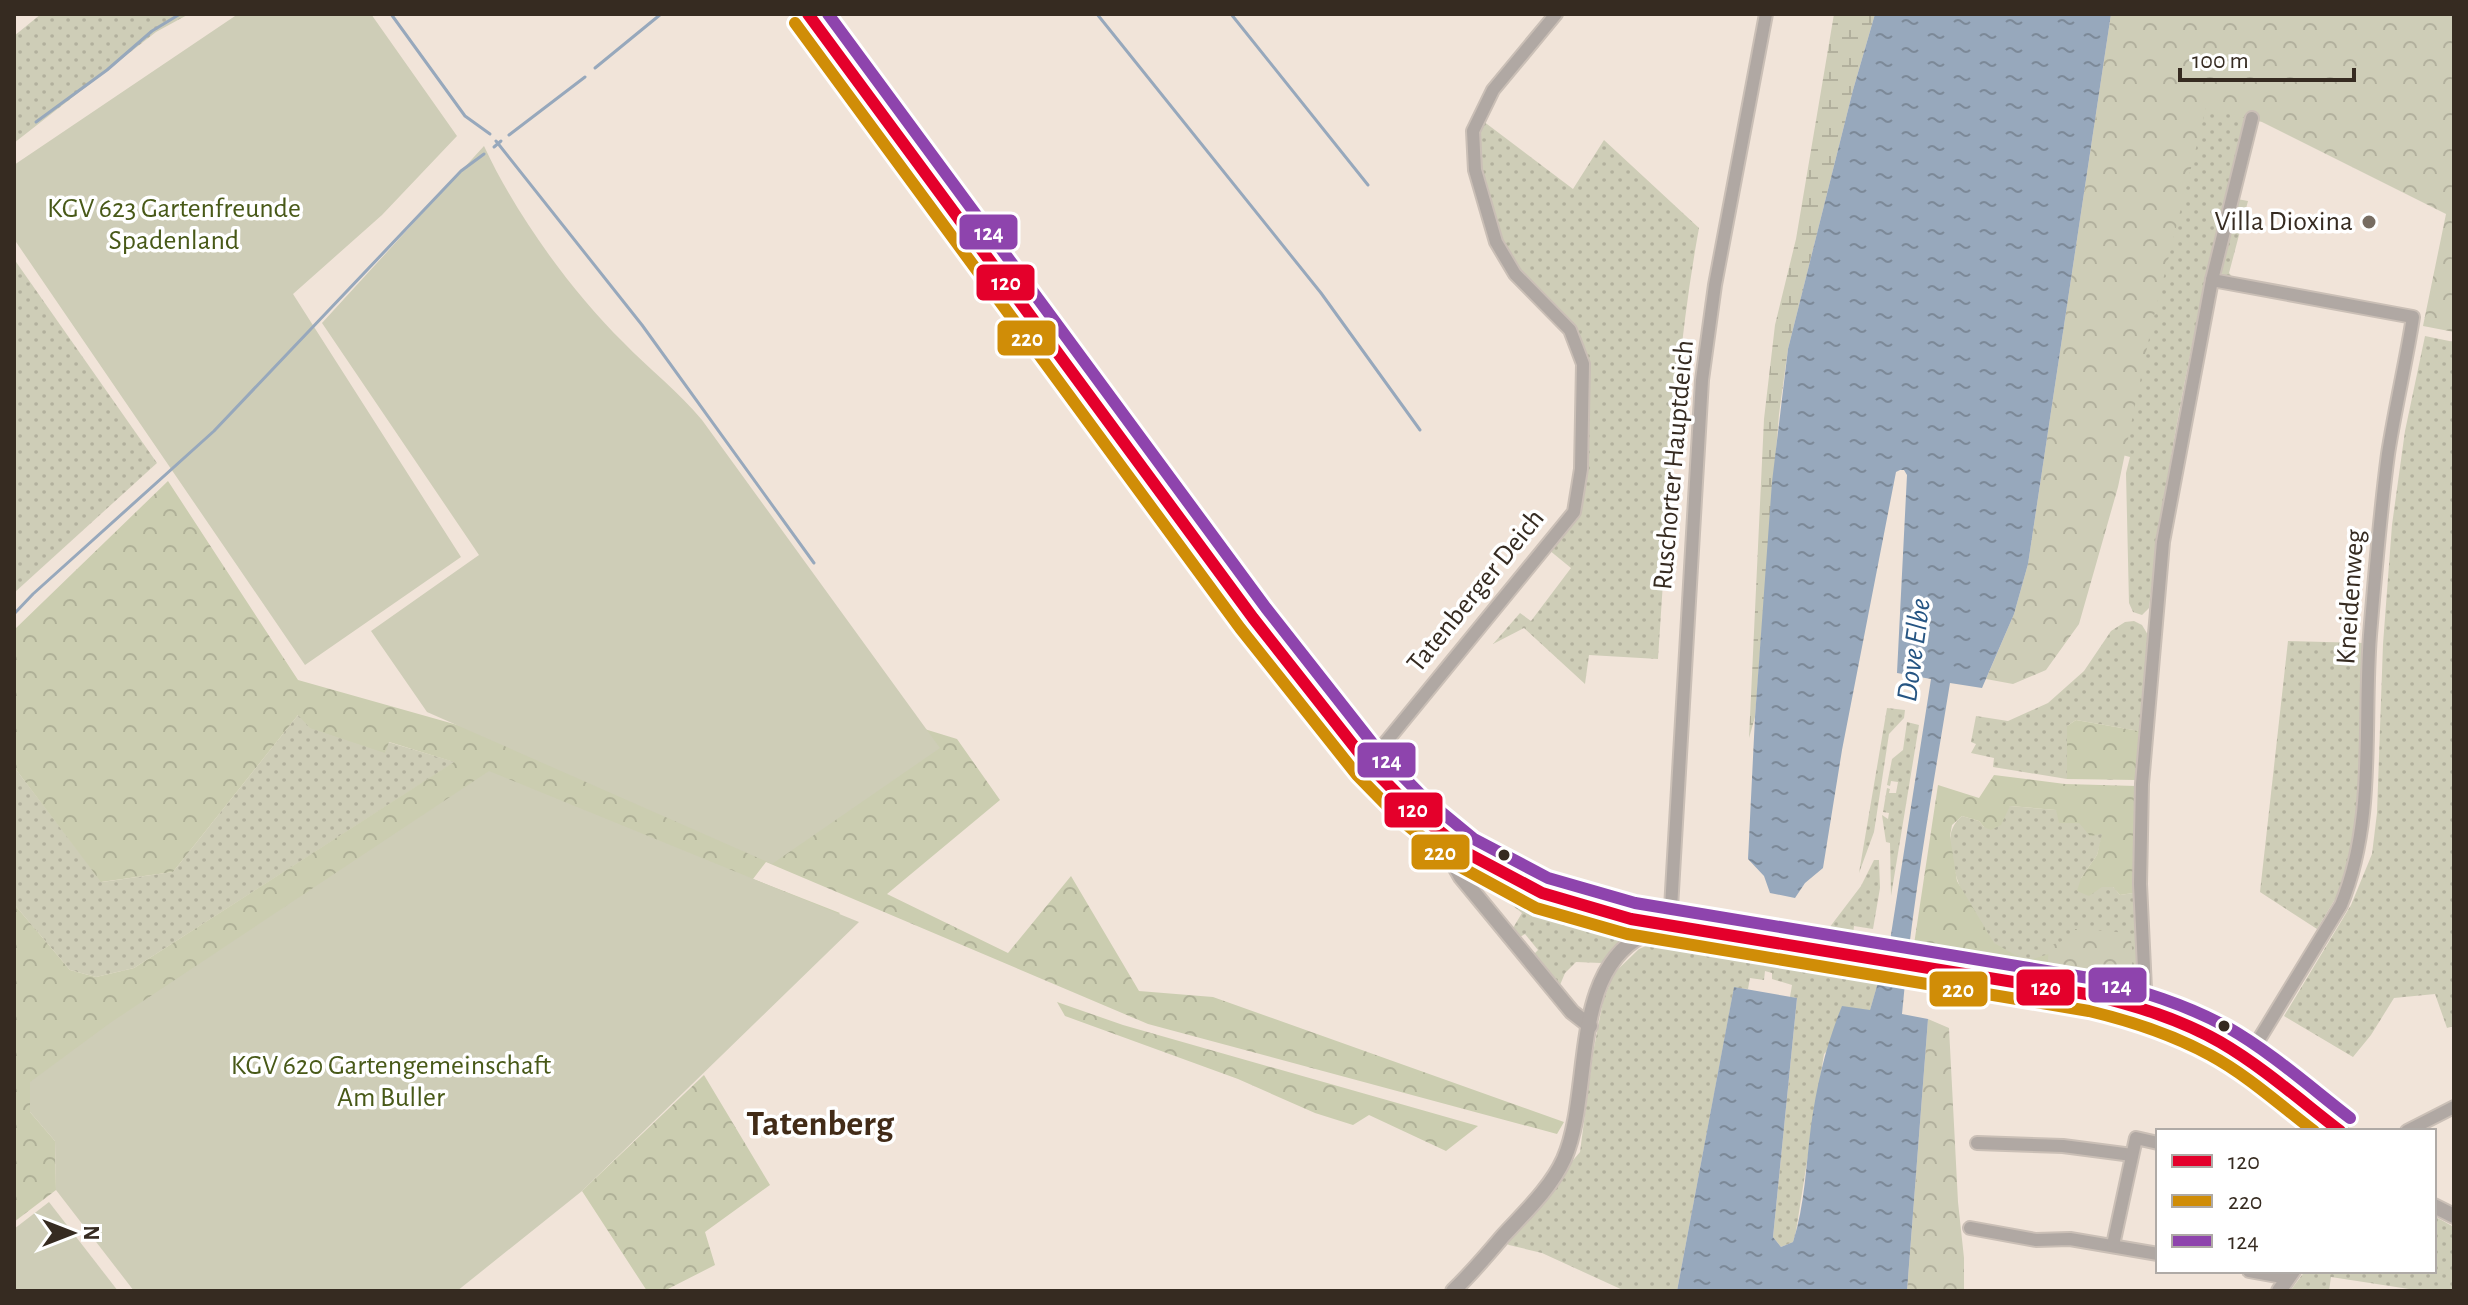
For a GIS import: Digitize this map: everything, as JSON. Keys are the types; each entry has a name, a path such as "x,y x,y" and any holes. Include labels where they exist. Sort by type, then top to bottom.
{"street":[{"path":"808,14 1243,606 1368,764 1433,827 1465,852 1542,893 1631,919 2092,995 2143,1008 2195,1029 2247,1059 2337,1129"},
{"name":"Tatenberger Deich","path":"1368,764 1574,512 1581,469 1583,364 1570,330 1515,274 1496,242 1475,170 1473,131 1493,90 1556,14"},
{"name":"Ruschorter Hauptdeich","path":"1670,925 1702,380 1715,285 1766,14"},
{"path":"2143,1008 2140,837 2155,619 2173,480 2212,280 2252,118"},
{"name":"Kneidenweg","path":"2212,280 2413,317 2388,454 2379,534 2370,641 2360,845 2341,905 2247,1059"},
{"path":"1433,827 1461,877 1572,1012 1590,1026"},
{"path":"1453,1291 1562,1164 1575,1125 1597,989 1604,972 1642,935 1670,925"},
{"path":"2411,1129 2454,1107"},
{"path":"2113,1245 2136,1138 2156,1143"},
{"path":"1977,1143 2063,1146 2132,1155"},
{"path":"2436,1207 2454,1216"},
{"path":"1970,1228 2036,1240 2070,1239 2156,1254"},
{"path":"2257,1273 2287,1280"}],"green space":[{"path":"41,14 189,14 156,32 14,143 14,36"},
{"name":"KGV 623 Gartenfreunde Spadenland","path":"238,14 371,14 457,136 382,215 293,294 461,557 305,665 14,239 14,165"},
{"path":"1834,14 1875,14 1788,349 1779,414 1755,717 1749,738 1764,419 1775,325 1796,239"},
{"path":"2111,14 2454,14 2454,332 2423,326 2446,214 2262,122 2206,108 2152,324 2118,487 2079,624 2046,670 2013,684 1986,679 2014,614 2028,564"},
{"path":"2207,38 2253,90 2220,218 2192,348 2168,478 2149,608 2142,615 2133,612 2129,603 2126,473 2130,457 2111,452"},
{"path":"1483,121 1573,189 1604,140 1699,228 1677,389 1658,659 1589,655 1585,684 1524,628 1493,644 1520,613 1531,621 1571,568 1549,550 1576,515 1585,473 1590,366 1573,326 1520,270 1500,238 1481,170 1478,128"},
{"path":"484,146 511,198 545,250 603,321 702,420 940,748 772,864 427,712 371,631 479,555 322,323"},
{"path":"2237,199 2248,201 2229,273 2234,279 2224,277 2220,270"},
{"path":"14,259 157,463 14,593"},
{"path":"2425,336 2454,342 2454,1026 2447,1028 2435,994 2394,998 2353,1057 2284,1016 2351,905 2372,854 2377,813 2383,644 2392,525 2405,431"},
{"path":"168,481 298,680 568,756 918,727 957,739 1000,800 887,894 1008,953 1071,876 1139,991 1213,997 1564,1122 1557,1134 1148,1024 766,862 753,879 840,913 683,1072 30,1112 55,1141 56,1190 14,1222 14,904 70,970 96,977 134,968 454,762 389,742 385,753 310,728 298,715 173,872 101,882 14,767 14,630"},
{"path":"2134,621 2142,625 2148,635 2139,731 2076,720 2067,726 2067,779 1993,767 1994,758 1971,753 1976,744 1971,742 1976,716 2008,721 2048,703 2084,671 2111,631 2125,622"},
{"path":"2288,641 2363,643 2359,818 2352,855 2337,896 2317,929 2260,892"},
{"path":"1887,708 1905,710 1904,718 1889,734 1874,832 1859,873"},
{"path":"298,715 385,752 388,742 455,762 134,968 96,977 70,970 14,904 14,767 102,882 173,872"},
{"path":"2076,720 2139,731 2136,780 2067,779 2067,726"},
{"path":"1907,722 1919,725 1891,896 1890,843 1886,842 1882,815 1888,819 1889,813 1883,812 1887,788 1890,789 1889,793 1896,793 1898,782 1891,781 1890,786 1887,785 1892,759 1903,750"},
{"path":"1387,747 1404,779 1472,832 1551,872 1642,896 1641,910 1551,887 1485,852 1432,815 1392,779 1383,762"},
{"name":"KGV 620 Gartengemeinschaft Am Buller","path":"489,771 859,922 582,1191 457,1291 134,1291 56,1190 55,1141 30,1112 30,1082 110,1023"},
{"path":"1994,775 2065,784 2136,786 2133,893 2120,895 2113,887 2102,887 2089,896 2077,891 2081,878 2097,855 2102,834 2090,836 2079,823 2059,823 2056,810 2010,806 2001,825 1991,830 1979,821 1962,816 1952,825 1950,836 1957,881 1994,943 2026,961 2055,952 2093,981 1913,951 1938,785 1979,798"},
{"path":"2010,806 2056,810 2103,834 2097,855 2081,878 2102,887 2113,887 2120,895 2133,893 2138,994 2061,974 2020,959 1993,943 1981,927 1956,876 1950,846 1951,833 1962,816 1979,821 1984,827"},
{"path":"1874,860 1879,860 1880,888 1873,929 1854,926 1852,941 1823,936 1861,886"},
{"path":"1510,889 1584,917 1583,925 1595,930 1598,921 1629,928 1625,939 1601,963 1576,962 1565,973 1560,985 1533,955 1538,950 1525,934 1520,937 1513,928 1522,913 1507,901"},
{"path":"2075,929 2130,933 2133,956 2129,987 2116,988 2047,975 2049,946 2065,940"},
{"path":"1664,938 1881,973 1870,1010 1824,1054 1796,1231 1793,1242 1781,1247 1773,1237 1797,998 1790,997 1792,985 1772,979 1772,973 1765,971 1764,980 1750,978 1748,989 1734,988 1677,1291 1625,1291 1542,1253 1504,1242 1580,1152 1593,1053 1603,1001 1614,973 1639,949"},
{"path":"1057,1002 1123,1025 1478,1126 1446,1151 1369,1115 1353,1125 1065,1016"},
{"path":"1928,1019 1949,1028 1964,1291 1907,1291"},
{"path":"704,1075 770,1185 705,1232 715,1265 664,1291 647,1291 582,1191"},
{"path":"49,1202 118,1291 14,1291 14,1229"},
{"path":"2436,1217 2454,1227 2454,1291 2422,1291 2331,1277 2329,1291 2290,1291 2304,1273 2436,1273"}],"water":[{"name":"Dove Elbe","path":"1875,14 2111,14 2028,564 2014,614 1982,688 1950,683 1930,807 1902,1014 1928,1019 1907,1291 1677,1291 1734,987 1797,998 1773,1237 1781,1247 1793,1242 1803,1199 1816,1095 1831,1035 1842,1006 1870,1010 1890,941 1931,679 1897,673 1907,475 1900,470 1896,472 1842,750 1823,868 1805,883 1795,898 1770,893 1764,876 1748,859 1772,482 1788,349"}],"waterway":[{"path":"36,122 107,70 152,31 180,14"},
{"path":"391,14 465,116 490,134"},
{"path":"595,68 661,14"},
{"path":"1097,14 1321,293 1420,430"},
{"path":"1231,14 1368,185"},
{"path":"509,135 585,77"},
{"path":"496,141 642,325 814,563"},
{"path":"494,147 501,141"},
{"path":"14,614 214,431 461,171 484,154"}],"transit line":[{"name":"120","path":"808,14 1253,618 1368,764 1411,808 1465,852 1542,893 1631,919 2092,995 2141,1009 2189,1026 2220,1042 2267,1073 2337,1129"},
{"name":"124","path":"828,14 1266,608 1380,753 1422,796 1474,839 1548,878 1635,903 2095,979 2146,993 2227,1027 2275,1059 2350,1118"},
{"name":"220","path":"795,23 1240,628 1357,775 1401,820 1455,864 1536,908 1627,934 2089,1011 2135,1024 2181,1041 2224,1063 2311,1129"}],"place":[{"name":"Villa Dioxina","path":"2369,222"}],"district":[{"name":"Tatenberg","path":"820,1124"}]}
